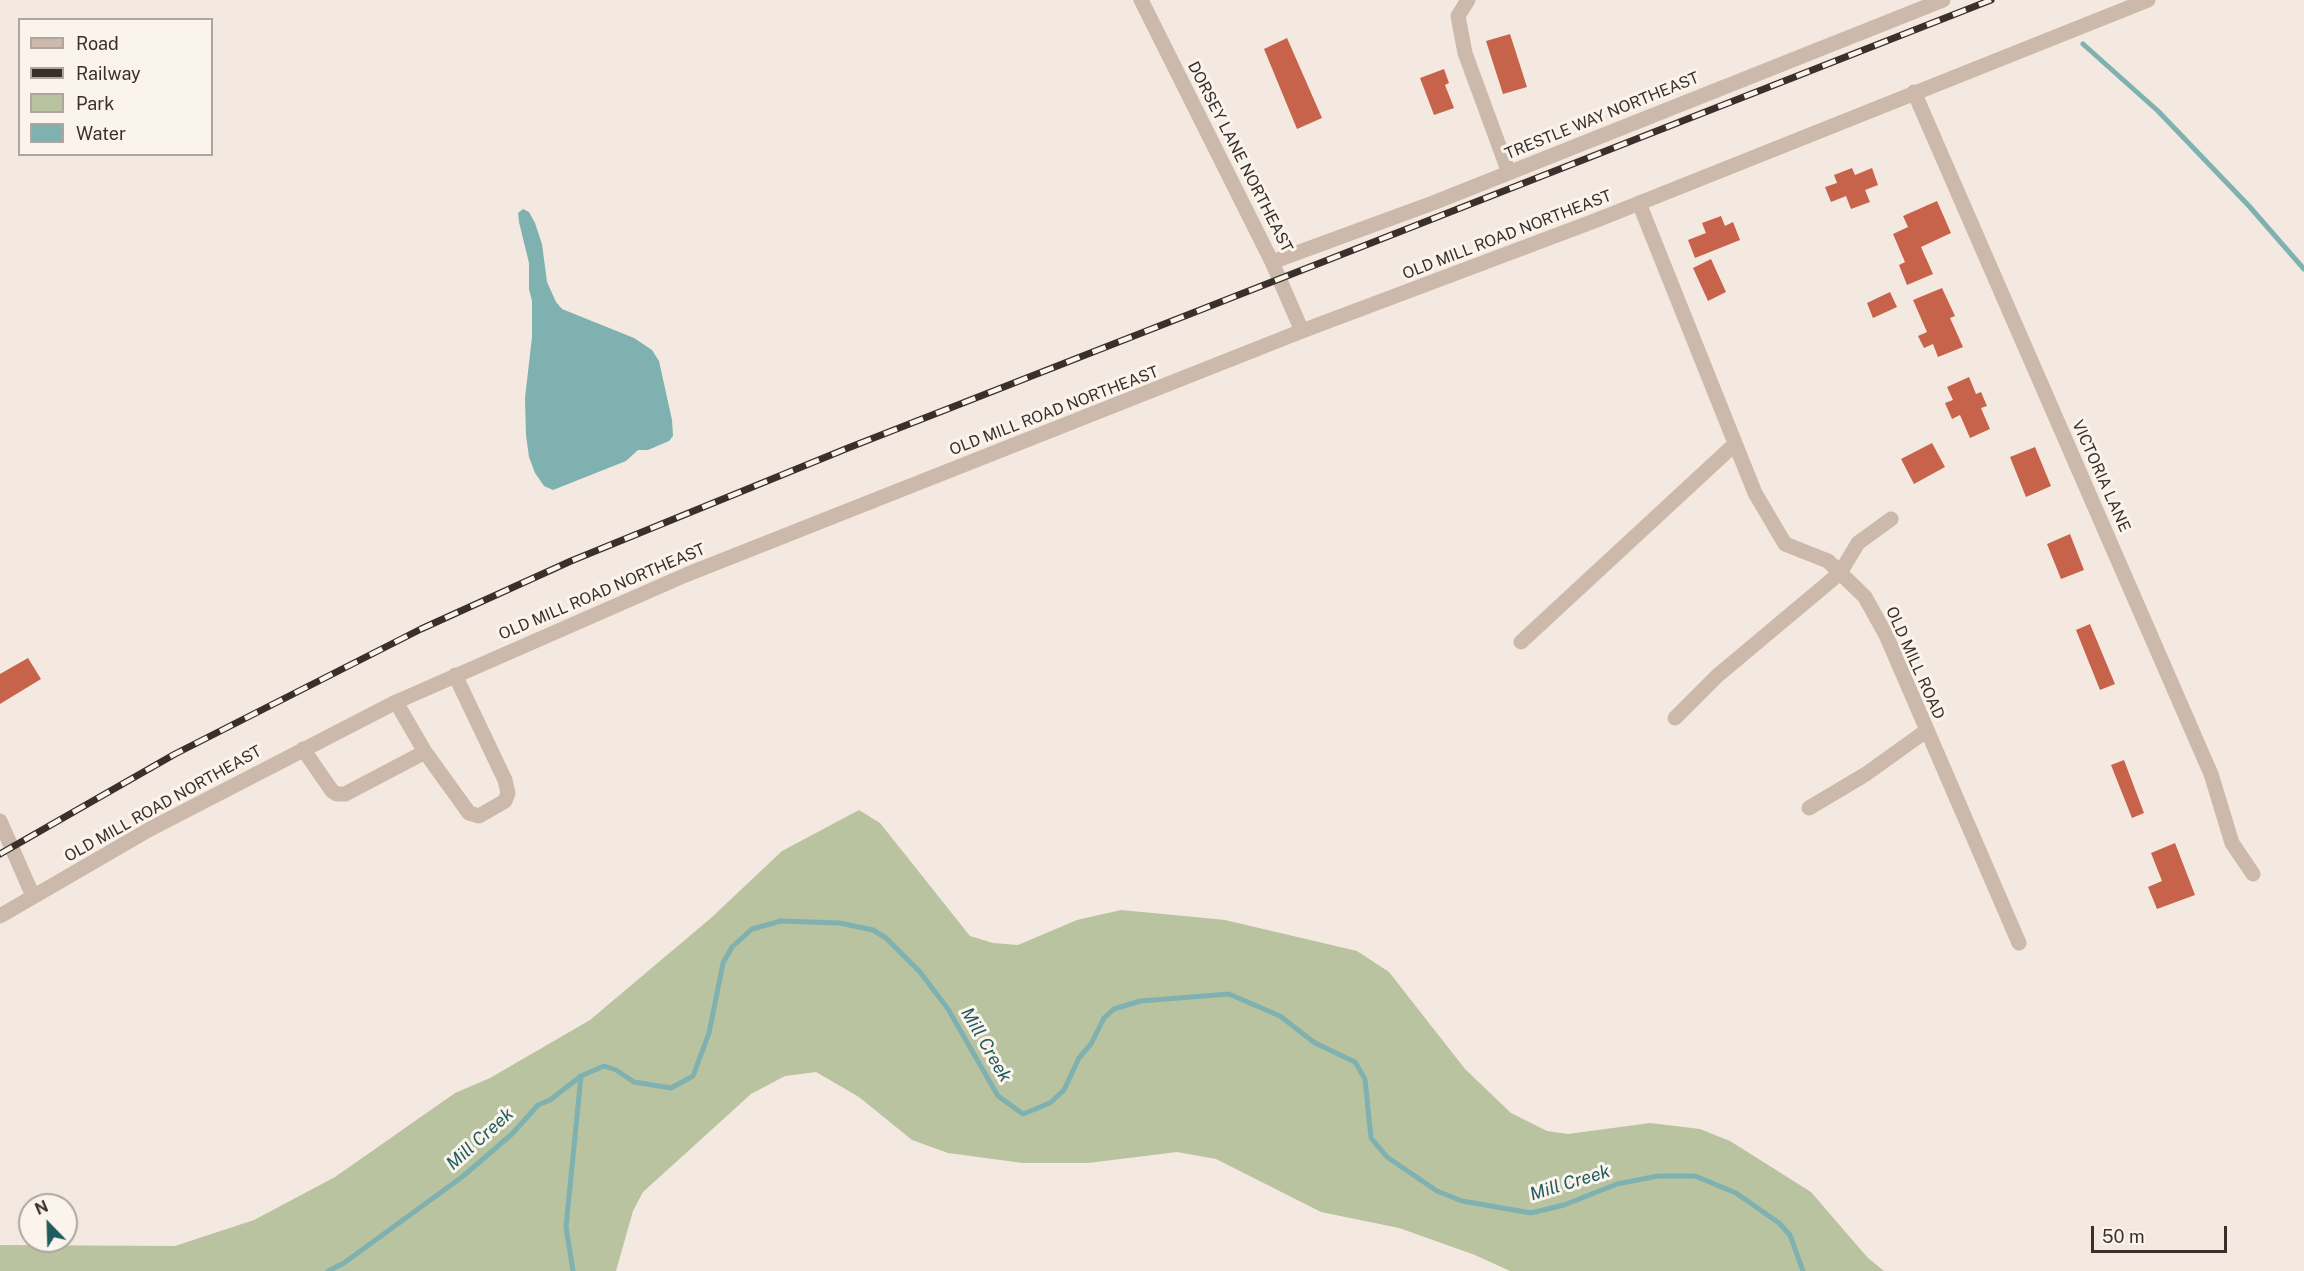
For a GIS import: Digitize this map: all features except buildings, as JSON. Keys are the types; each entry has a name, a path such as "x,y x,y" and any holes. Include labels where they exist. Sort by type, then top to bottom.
{"street":[{"name":"DORSEY LANE NORTHEAST","path":"1141,0 1272,262 1302,332"},
{"path":"1468,0 1458,16 1465,53 1509,173"},
{"name":"TRESTLE WAY NORTHEAST","path":"1272,262 1509,173 1943,0"},
{"name":"OLD MILL ROAD NORTHEAST","path":"0,915 150,829 396,702 688,574 1302,332 1639,203 2148,0"},
{"name":"VICTORIA LANE","path":"1914,92 2211,774 2232,843 2253,874"},
{"name":"OLD MILL ROAD","path":"1639,203 1755,493 1785,544 1828,561 1865,597 1886,635 2019,943"},
{"path":"1521,642 1735,444"},
{"path":"1676,718 1717,676 1840,573 1858,543 1892,519"},
{"path":"396,702 425,752 469,813 479,816 505,801 508,793 505,780 455,675"},
{"path":"1809,808 1866,774 1926,731"},
{"path":"303,749 337,794 345,794 425,752"},
{"path":"0,820 10,849 33,896"}],"green space":[{"path":"859,810 880,823 970,936 993,943 1018,945 1077,920 1121,910 1225,920 1357,951 1389,972 1465,1069 1511,1113 1547,1131 1568,1134 1650,1123 1700,1129 1730,1141 1811,1192 1868,1258 1884,1271 1510,1271 1475,1255 1399,1228 1321,1212 1216,1159 1177,1152 1088,1163 1023,1163 948,1153 912,1140 859,1097 816,1072 785,1076 751,1094 643,1192 633,1211 616,1271 0,1271 0,1245 18,1245 18,1253 78,1253 78,1245 175,1246 254,1220 335,1177 455,1093 490,1078 590,1020 711,918 782,851"}],"water":[{"path":"523,209 529,212 535,223 542,244 547,282 556,302 562,309 634,338 652,350 659,361 672,420 673,436 669,441 648,450 638,450 626,461 553,490 544,486 535,473 529,457 526,435 525,398 532,337 532,301 529,289 529,263 518,213"}],"waterway":[{"path":"2083,44 2158,111 2249,206 2304,269"},
{"name":"Mill Creek","path":"328,1271 344,1263 462,1177 512,1134 538,1105 550,1100 581,1076 604,1066 616,1070 634,1082 671,1088 693,1076 709,1033 723,963 732,947 752,929 781,921 840,923 873,930 886,938 920,972 948,1009 998,1096 1023,1114 1050,1103 1064,1090 1079,1058 1091,1044 1104,1018 1114,1009 1140,1001 1229,994 1280,1016 1315,1043 1355,1062 1365,1079 1371,1138 1387,1157 1437,1191 1462,1201 1531,1213 1564,1205 1617,1184 1658,1176 1695,1176 1736,1193 1779,1223 1790,1235 1803,1271"},
{"path":"573,1271 566,1227 581,1076"}],"railway":[{"path":"0,854 175,754 421,629 571,561 848,448 1991,0"}]}
